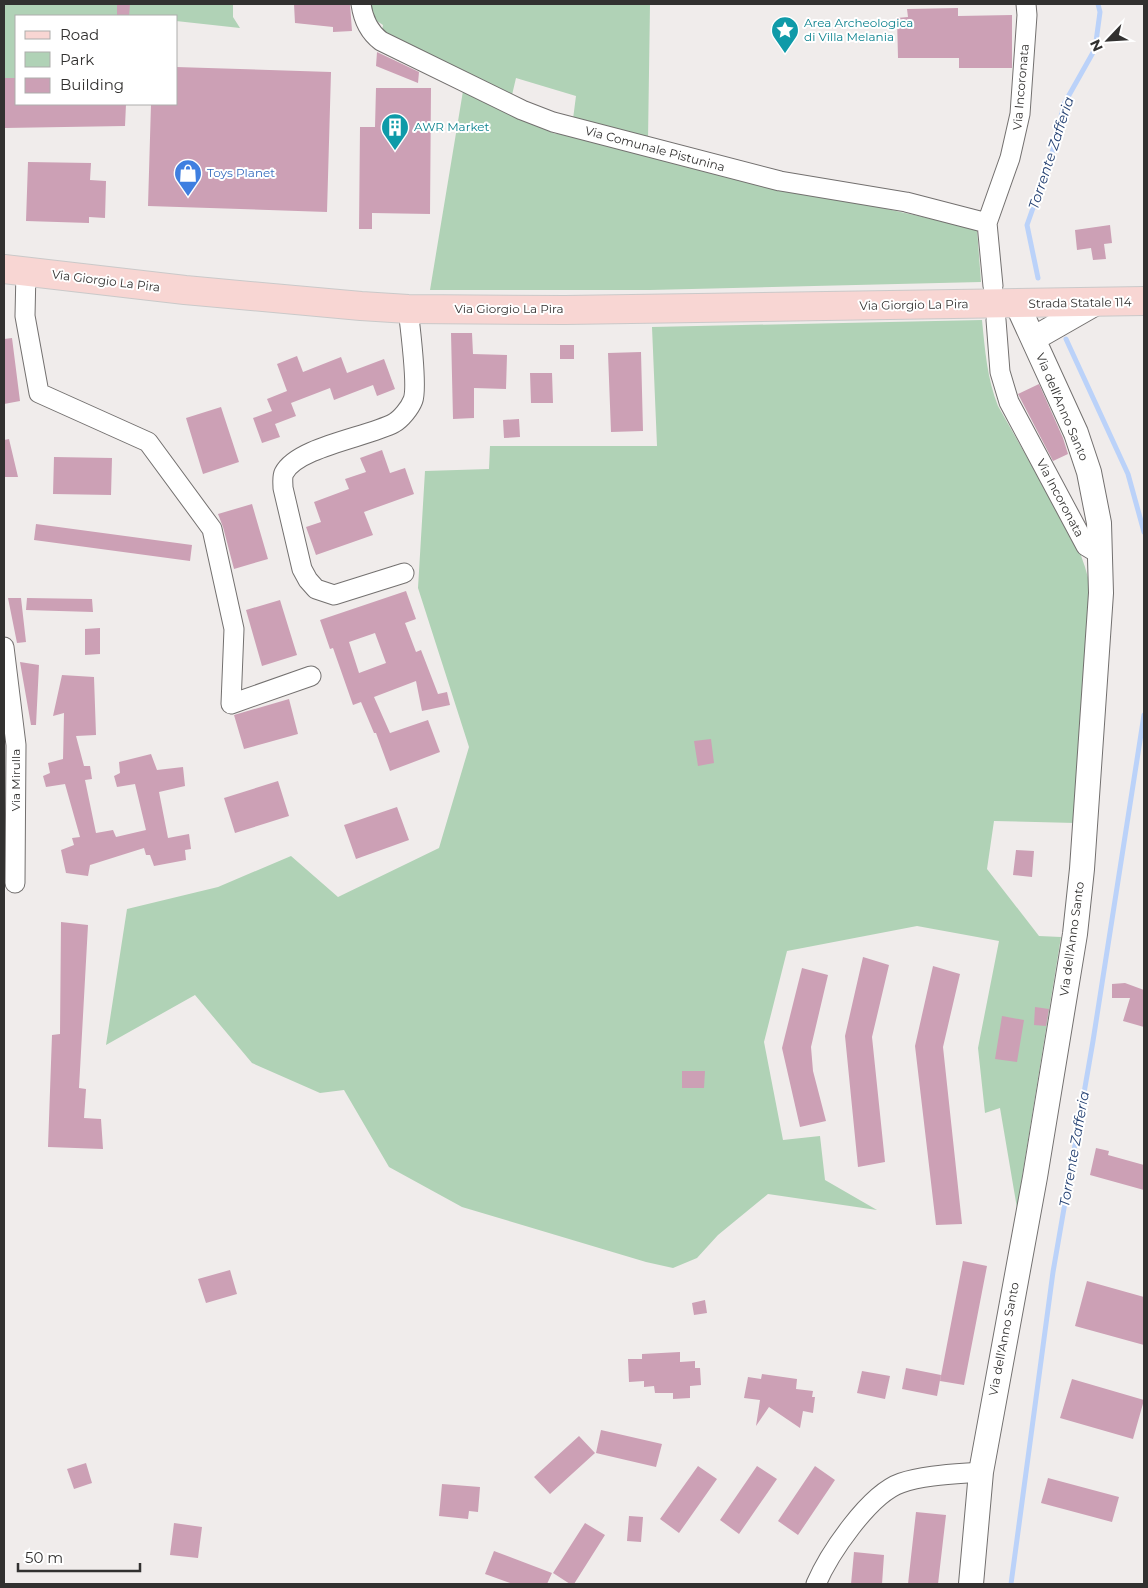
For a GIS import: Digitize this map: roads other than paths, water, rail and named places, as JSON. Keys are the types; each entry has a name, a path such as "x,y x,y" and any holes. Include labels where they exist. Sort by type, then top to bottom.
{"main road":[{"name":"Via Giorgio La Pira","path":"15,270 195,291 361,306 408,308 1006,312"},
{"name":"Strada Statale 114","path":"1006,312 1096,303 1144,301"}],"street":[{"name":"Via Comunale Pistunina","path":"361,4 367,25 380,42 522,110 553,122 780,181 906,202 987,222"},
{"name":"Via Incoronata","path":"993,286 987,222 1010,158 1020,114 1027,15 1026,4"},
{"path":"15,270 39,393 148,442 212,529 234,629 231,704 311,676"},
{"path":"1033,338 1096,303"},
{"path":"404,573 334,595 316,590 302,569 283,488 283,474 291,463 309,453 395,423 407,410 414,399 408,308"},
{"name":"Via Incoronata","path":"1006,312 1000,372 1009,402 1086,546 1101,555"},
{"name":"Via dell'Anno Santo","path":"971,1584 981,1472 1035,1177 1074,934 1082,869 1101,593 1101,555 1097,507 1084,455 1033,338 1006,312"},
{"name":"Via Mirulla","path":"4,646 16,745 14,883"},
{"path":"816,1584 843,1538 868,1508 892,1487 902,1482 981,1472"}],"waterway":[{"name":"Torrente Zafferia","path":"1038,278 1027,225 1051,157 1064,104 1095,49 1100,12 1098,4"},
{"name":"Torrente Zafferia","path":"1066,339 1128,474 1144,532"},
{"name":"Torrente Zafferia","path":"1011,1584 1053,1272 1093,1041 1144,715"}],"place":[{"name":"Area Archeologica di Villa Melania","path":"785,54"},
{"name":"AWR Market","path":"395,151"},
{"name":"Toys Planet","path":"188,197"}]}
